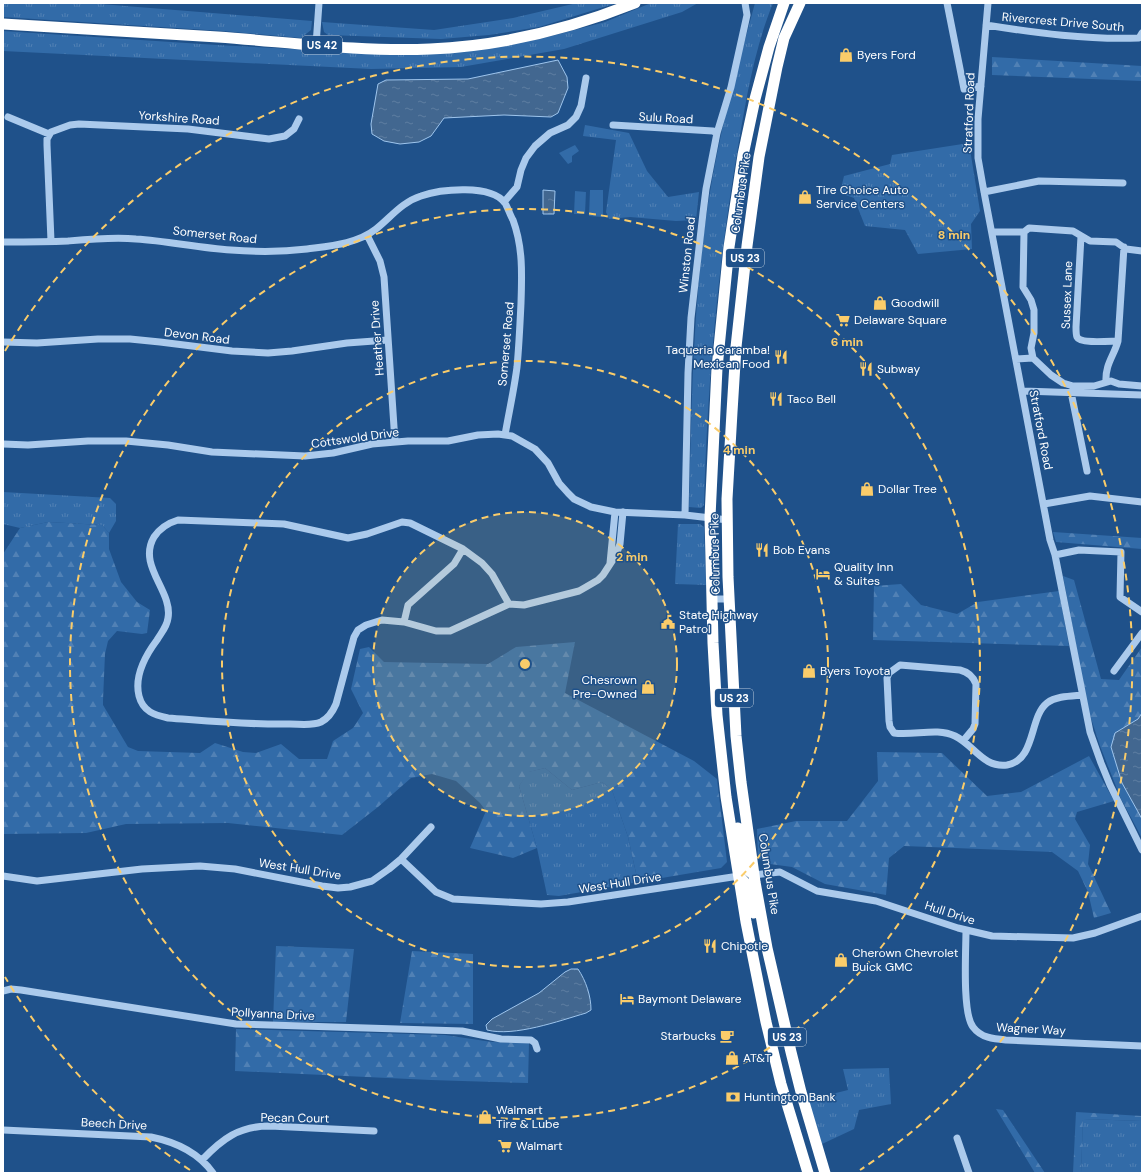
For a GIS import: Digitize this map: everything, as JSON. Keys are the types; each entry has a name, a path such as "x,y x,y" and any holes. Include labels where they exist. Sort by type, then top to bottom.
{"highway":[{"name":"US 42","path":"3,24 219,37 316,45 393,49 428,49 513,40 582,22 636,3"},
{"name":"Columbus Pike","path":"784,3 769,47 755,99 743,155 729,247 717,368 710,517 717,716 726,797 746,922 769,1038 781,1084 808,1173"},
{"name":"Columbus Pike","path":"800,3 784,38 777,67 763,135 747,246 736,347 727,499 729,599 736,736 754,875 770,963 801,1092 825,1173"},
{"path":"726,797 734,806 745,864 748,870 754,875"},
{"path":"739,876 745,881 748,887 763,956 765,960 770,963"}],"street":[{"path":"316,45 319,3"},
{"name":"Winston Road","path":"685,515 688,374 691,318 706,189 717,133 731,87 740,49 747,15 745,3"},
{"path":"947,3 964,89 981,86"},
{"name":"Stratford Road","path":"988,3 978,119 978,158 984,192 1023,391 1050,540 1055,554 1090,732 1101,763 1142,850"},
{"name":"Rivercrest Drive South","path":"986,25 1021,31 1114,39 1140,36"},
{"path":"504,202 516,187 526,158 535,146 550,134 568,125 576,117 581,106 586,78"},
{"path":"8,117 49,134 47,145 51,242"},
{"name":"Yorkshire Road","path":"49,134 70,125 79,124 188,129 269,140 285,136 294,130 299,119"},
{"name":"Sulu Road","path":"613,125 717,133"},
{"path":"984,192 1039,181 1123,183"},
{"name":"Somerset Road","path":"3,242 51,242 103,238 164,241 231,250 295,250 337,244 368,235 405,204 418,197 428,194 477,190 496,196 504,202 518,236 522,261 517,367 505,435"},
{"path":"992,232 1024,232 1029,228 1066,230 1073,231 1090,240 1116,242 1134,251 1142,251"},
{"path":"1024,232 1023,287 1034,310 1034,333 1031,348 1033,358 1047,372 1063,383 1073,386 1094,386 1111,381 1119,384 1142,386"},
{"name":"Heather Drive","path":"368,235 383,270 395,442"},
{"name":"Sussex Lane","path":"1080,236 1076,327 1077,337 1080,340 1087,341 1118,341"},
{"path":"1106,382 1107,367 1116,350 1118,341 1124,247"},
{"name":"Devon Road","path":"3,342 37,343 98,339 130,339 232,351 292,352 388,340"},
{"path":"1016,359 1033,358"},
{"path":"1023,391 1142,395"},
{"path":"1071,392 1087,471"},
{"name":"Cottswold Drive","path":"3,444 28,445 88,441 126,441 212,452 305,456 333,453 372,444 395,442 435,442 485,434 505,435 512,436 535,449 548,464 559,483 574,498 591,507 614,512 685,515 728,520"},
{"path":"1044,504 1090,496 1142,502"},
{"path":"610,564 614,512"},
{"path":"509,604 482,563 462,549 414,524 406,522 348,538 274,523 178,520 163,527 153,540 150,550 150,563 167,604 169,618 164,630 142,665 139,675 138,689 140,700 148,712 168,718 266,725 313,724 321,722 328,717 336,704 354,637 358,630 366,624 376,621 389,620 404,622 436,632 450,632 509,604 524,605 579,591 598,580 618,550 623,512"},
{"path":"404,622 408,605 454,564 462,549"},
{"path":"1055,554 1083,550 1121,552 1120,598 1142,612"},
{"path":"712,599 729,599"},
{"path":"1114,672 1142,633"},
{"path":"963,741 973,729 975,724 976,684 974,679 967,672 960,670 900,665 889,673 887,678 889,721 890,728 894,732 946,733 954,735 994,765 1012,763 1028,748 1038,717 1047,703 1056,699 1082,695"},
{"path":"401,859 430,827"},
{"name":"West Hull Drive","path":"3,876 37,881 142,869 200,866 236,869 338,888 355,886 372,881 401,859 436,892 453,899 542,904 568,902 739,876"},
{"name":"Hull Drive","path":"754,875 780,872 817,891 876,901 966,930 992,936 1073,938 1095,933 1142,916"},
{"name":"Wagner Way","path":"966,930 966,993 968,1013 969,1021 978,1032 990,1038 1006,1040 1142,1046"},
{"name":"Pollyanna Drive","path":"3,991 11,989 21,990 236,1024 462,1031 501,1039 531,1040 535,1043 537,1049"},
{"name":"Pecan Court","path":"202,1160 223,1140 237,1132 253,1128 270,1126 374,1131"},
{"name":"Beech Drive","path":"3,1130 151,1137 173,1142 183,1147 202,1160 213,1173"},
{"path":"957,1138 969,1173"}],"green space":[{"path":"3,3 88,3 312,21 311,30 301,38 223,31 3,17"},
{"path":"577,3 617,3 539,27 489,35 441,39 328,35 324,32 322,22 434,30 513,18"},
{"path":"651,3 698,3 682,12 564,49 461,67 371,69 3,51 3,31 352,52 461,52 540,39 605,22"},
{"path":"755,3 773,3 760,41 750,80 723,245 710,375 704,505 701,508 689,507 695,328 703,238 718,149 735,76"},
{"path":"992,57 1142,66 1142,81 992,75"},
{"path":"585,125 629,133 647,171 668,197 699,192 696,220 676,221 630,217 609,219 606,212 616,140 583,136"},
{"path":"969,143 980,211 971,224 972,249 918,254 905,230 865,226 854,198 840,193 844,176 890,164 892,155"},
{"path":"575,145 579,151 572,156 572,162 568,164 559,153"},
{"path":"590,190 603,190 603,217 589,216"},
{"path":"575,191 586,192 585,214 574,214"},
{"path":"3,492 110,498 116,504 116,521 109,533 102,525 48,522 20,528 3,524"},
{"path":"48,522 102,525 109,533 109,549 121,582 137,602 150,610 147,633 142,634 117,631 108,641 105,654 103,705 128,747 138,751 200,753 215,743 243,752 256,753 281,744 299,759 327,759 333,741 353,728 363,713 351,689 360,649 369,647 384,662 488,664 516,647 575,642 565,693 694,761 717,779 727,862 721,868 638,882 628,837 612,790 602,782 572,790 545,768 529,772 519,786 537,848 513,858 470,848 486,811 480,803 456,781 432,774 411,778 378,807 342,835 228,823 126,824 86,833 3,834 3,554 20,528"},
{"path":"678,524 700,524 704,527 706,585 675,584"},
{"path":"1053,532 1142,538 1142,549 1056,542"},
{"path":"1063,576 1074,580 1101,679 1119,680 1142,647 1142,713 1138,719 1115,733 1122,783 1142,819 1142,838 1121,799 1100,746 1088,709"},
{"path":"901,584 921,605 957,614 978,602 1059,591 1069,646 873,640 874,586"},
{"path":"877,752 942,753 987,796 1021,792 1089,756 1114,801 1077,812 1075,819 1090,845 1088,864 1111,913 1094,918 1088,892 1078,871 1052,852 904,846 889,858 886,895 825,884 792,867 770,864 758,858 757,829 796,821 847,821 878,781"},
{"path":"545,768 572,790 602,782 612,790 628,837 638,882 559,896 547,895 537,848 519,786 528,772"},
{"path":"276,946 354,949 346,1022 273,1022"},
{"path":"412,951 473,954 473,1024 400,1023"},
{"path":"236,1029 445,1035 492,1042 529,1043 528,1083 235,1071"},
{"path":"889,1068 891,1104 859,1110 854,1129 822,1144 808,1100 848,1090 843,1069"},
{"path":"996,1109 1003,1110 1045,1173 1035,1173"},
{"path":"1076,1112 1142,1116 1142,1121 1083,1119 1081,1173 1073,1173"},
{"path":"1083,1119 1142,1121 1142,1173 1081,1173"}],"water":[{"path":"558,60 567,77 568,88 558,113 551,117 504,115 444,118 431,136 419,142 400,144 384,141 372,134 371,124 378,84 386,80 468,79"},
{"path":"543,190 555,191 554,214 543,214"},
{"path":"1142,713 1142,819 1122,783 1111,747 1115,733 1138,719"},
{"path":"571,969 578,969 583,978 588,989 591,1010 563,1020 523,1030 498,1032 487,1030 486,1025 492,1019 539,993"}],"place":[{"name":"Byers Ford","path":"846,55"},
{"name":"Tire Choice Auto Service Centers","path":"805,197"},
{"name":"Goodwill","path":"880,303"},
{"name":"Delaware Square","path":"843,320"},
{"name":"Taqueria Caramba! Mexican Food","path":"781,357"},
{"name":"Subway","path":"866,369"},
{"name":"Taco Bell","path":"776,399"},
{"name":"Dollar Tree","path":"867,489"},
{"name":"Bob Evans","path":"762,550"},
{"name":"Quality Inn & Suites","path":"823,574"},
{"name":"State Highway Patrol","path":"668,622"},
{"name":"Byers Toyota","path":"809,671"},
{"name":"Chesrown Pre-Owned","path":"648,687"},
{"name":"Chipotle","path":"710,946"},
{"name":"Cherown Chevrolet Buick GMC","path":"841,960"},
{"name":"Baymont Delaware","path":"627,999"},
{"name":"Starbucks","path":"727,1036"},
{"name":"AT&T","path":"732,1058"},
{"name":"Huntington Bank","path":"733,1097"},
{"name":"Walmart Tire & Lube","path":"485,1117"},
{"name":"Walmart","path":"505,1146"}]}
